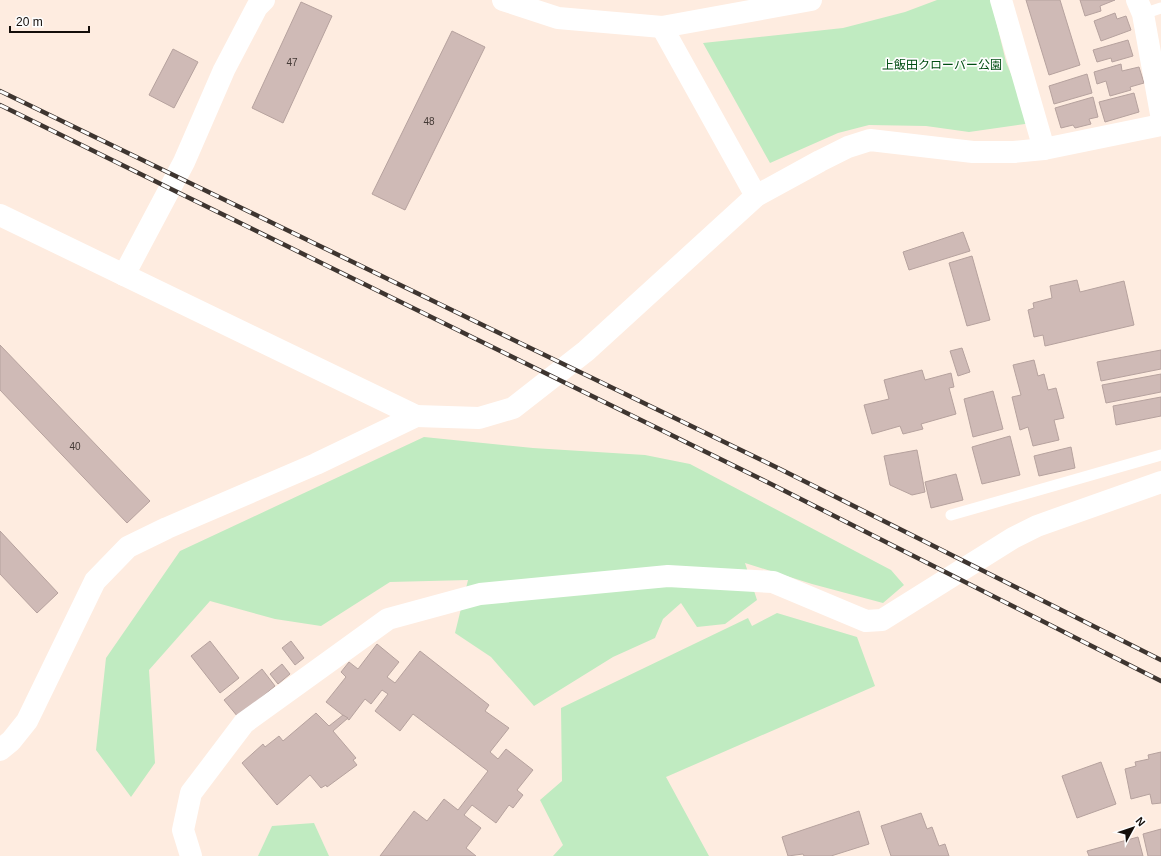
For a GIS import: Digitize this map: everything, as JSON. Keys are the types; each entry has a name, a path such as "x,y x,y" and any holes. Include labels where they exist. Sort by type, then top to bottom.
{"street":[{"path":"124,275 184,162 224,70 257,7 264,0"},
{"path":"503,0 558,18 662,27 811,0"},
{"path":"1001,0 1044,149"},
{"path":"1147,7 1161,114"},
{"path":"662,27 756,196"},
{"path":"2,220 124,275 416,416 479,418 513,408 586,351 756,196 820,161 870,140 973,152 1044,149 1161,125"},
{"path":"0,750 11,741 27,721 96,582 128,547 167,528 316,464 416,416"},
{"path":"191,856 183,830 191,793 244,723 388,619 480,594 668,576 773,582 866,621 882,620 908,606 1013,538 1037,526 1161,482"}],"lane":[{"path":"951,515 1161,455"}],"green space":[{"name":"上飯田クローバー公園","path":"937,0 991,0 1006,62 1032,123 969,132 926,126 869,125 838,133 770,163 703,43 843,28 905,12"},
{"path":"424,437 533,448 645,455 690,464 891,570 904,585 883,603 812,584 745,563 757,600 725,624 697,627 681,603 663,619 655,638 613,657 534,706 491,657 455,633 468,580 390,582 321,626 275,619 210,601 149,670 155,763 131,797 96,750 106,658 180,551"},
{"path":"777,613 857,637 875,686 666,777 709,856 553,856 563,845 540,800 562,781 561,708 748,618 752,626"},
{"path":"314,823 329,856 258,856 272,826"}],"building":[{"path":"1026,0 1060,0 1080,65 1049,75"},
{"path":"1080,0 1115,0 1100,6 1101,11 1085,16"},
{"path":"301,2 332,16 283,123 252,108"},
{"path":"1115,13 1117,19 1126,16 1131,30 1101,41 1094,21"},
{"path":"452,31 485,47 405,210 372,194"},
{"path":"1128,40 1133,56 1112,62 1111,58 1097,62 1093,50"},
{"path":"173,49 198,62 174,108 149,95"},
{"path":"1121,64 1122,71 1139,67 1144,83 1130,87 1131,90 1110,96 1106,81 1097,84 1094,72"},
{"path":"1087,74 1092,93 1054,104 1049,86"},
{"path":"1134,93 1139,112 1105,122 1099,102"},
{"path":"1093,97 1098,117 1089,119 1091,124 1075,128 1073,125 1061,128 1055,108"},
{"path":"963,232 970,251 909,270 903,252"},
{"path":"972,256 990,320 967,326 949,263"},
{"path":"1077,280 1080,292 1124,281 1134,325 1045,346 1043,335 1034,337 1028,310 1034,308 1033,303 1052,298 1050,286"},
{"path":"0,345 150,501 127,523 0,390"},
{"path":"962,348 970,372 958,376 950,351"},
{"path":"1161,350 1161,369 1101,381 1097,362"},
{"path":"1034,360 1038,376 1044,374 1048,390 1056,388 1064,418 1054,420 1059,440 1033,446 1028,427 1020,430 1012,397 1021,395 1013,365"},
{"path":"922,370 925,380 951,373 954,387 949,388 956,414 921,424 923,429 903,434 900,426 872,434 864,405 889,399 884,380"},
{"path":"1161,374 1161,392 1106,403 1102,385"},
{"path":"993,391 1003,429 973,437 964,399"},
{"path":"1161,397 1161,416 1116,425 1113,406"},
{"path":"1010,436 1020,475 982,484 972,447"},
{"path":"1071,447 1075,468 1039,476 1034,456"},
{"path":"917,450 925,492 912,495 890,485 884,456"},
{"path":"956,474 963,500 931,508 925,482"},
{"path":"0,531 58,593 37,613 0,574"},
{"path":"210,641 239,678 220,693 191,656"},
{"path":"291,641 304,658 295,665 282,648"},
{"path":"377,644 399,662 387,677 395,683 420,651 489,705 485,711 509,728 490,752 498,759 506,749 533,770 517,790 523,795 513,808 509,805 496,823 472,805 464,815 481,828 466,848 476,856 380,856 414,811 427,821 444,799 458,810 488,771 413,714 400,731 375,711 388,694 382,690 371,704 365,699 349,720 326,702 346,677 341,672 349,662 358,669"},
{"path":"282,664 290,674 278,684 270,674"},
{"path":"262,669 275,686 238,717 224,700"},
{"path":"316,713 329,726 343,715 348,718 333,731 356,758 353,760 357,765 327,787 326,785 321,788 310,775 277,805 242,763 263,744 265,747 279,736 283,741"},
{"path":"1161,752 1161,803 1152,804 1150,794 1131,799 1125,769 1136,766 1135,762 1149,759 1148,755"},
{"path":"1101,762 1116,804 1077,818 1062,776"},
{"path":"859,811 869,844 831,856 804,856 803,854 788,856 782,837"},
{"path":"921,813 927,829 932,827 939,846 945,844 949,856 891,856 881,826"},
{"path":"1161,829 1161,856 1148,856 1143,834"},
{"path":"1138,837 1143,856 1089,856 1087,851"}],"railway":[{"path":"0,91 780,469 1161,660"},
{"path":"0,105 773,485 1161,681"}]}
